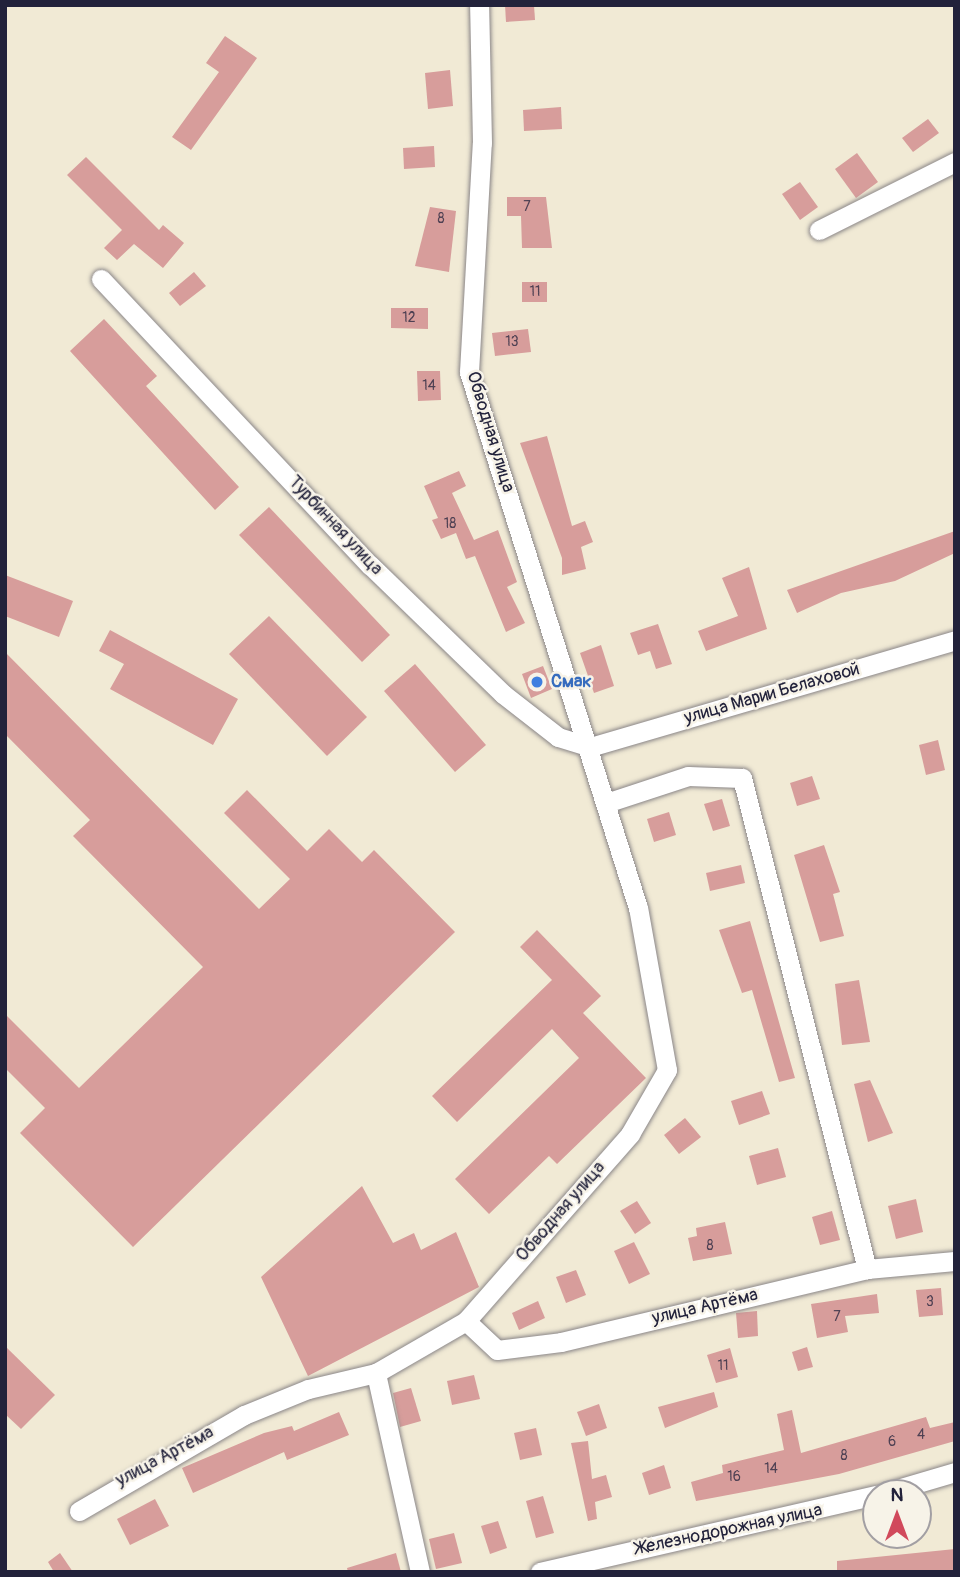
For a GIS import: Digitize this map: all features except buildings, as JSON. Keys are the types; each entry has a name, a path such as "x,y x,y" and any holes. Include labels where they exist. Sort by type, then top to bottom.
{"street":[{"name":"Обводная улица","path":"376,1373 466,1321 630,1134 667,1070 638,908 590,747 469,372 482,143 479,5"},
{"path":"818,230 955,162"},
{"name":"Турбинная улица","path":"101,279 370,565 503,694 558,737 590,747"},
{"name":"улица Марии Белаховой","path":"590,747 955,640"},
{"path":"606,803 688,776 742,778 867,1269"},
{"name":"улица Артёма","path":"466,1321 498,1350 561,1342 867,1269 955,1261"},
{"path":"376,1373 420,1572"},
{"name":"улица Артёма","path":"79,1511 244,1415 308,1389 376,1373"},
{"path":"931,1479 955,1472"},
{"name":"Железнодорожная улица","path":"542,1572 862,1498"}],"place":[{"name":"Смак","path":"537,682"}]}
